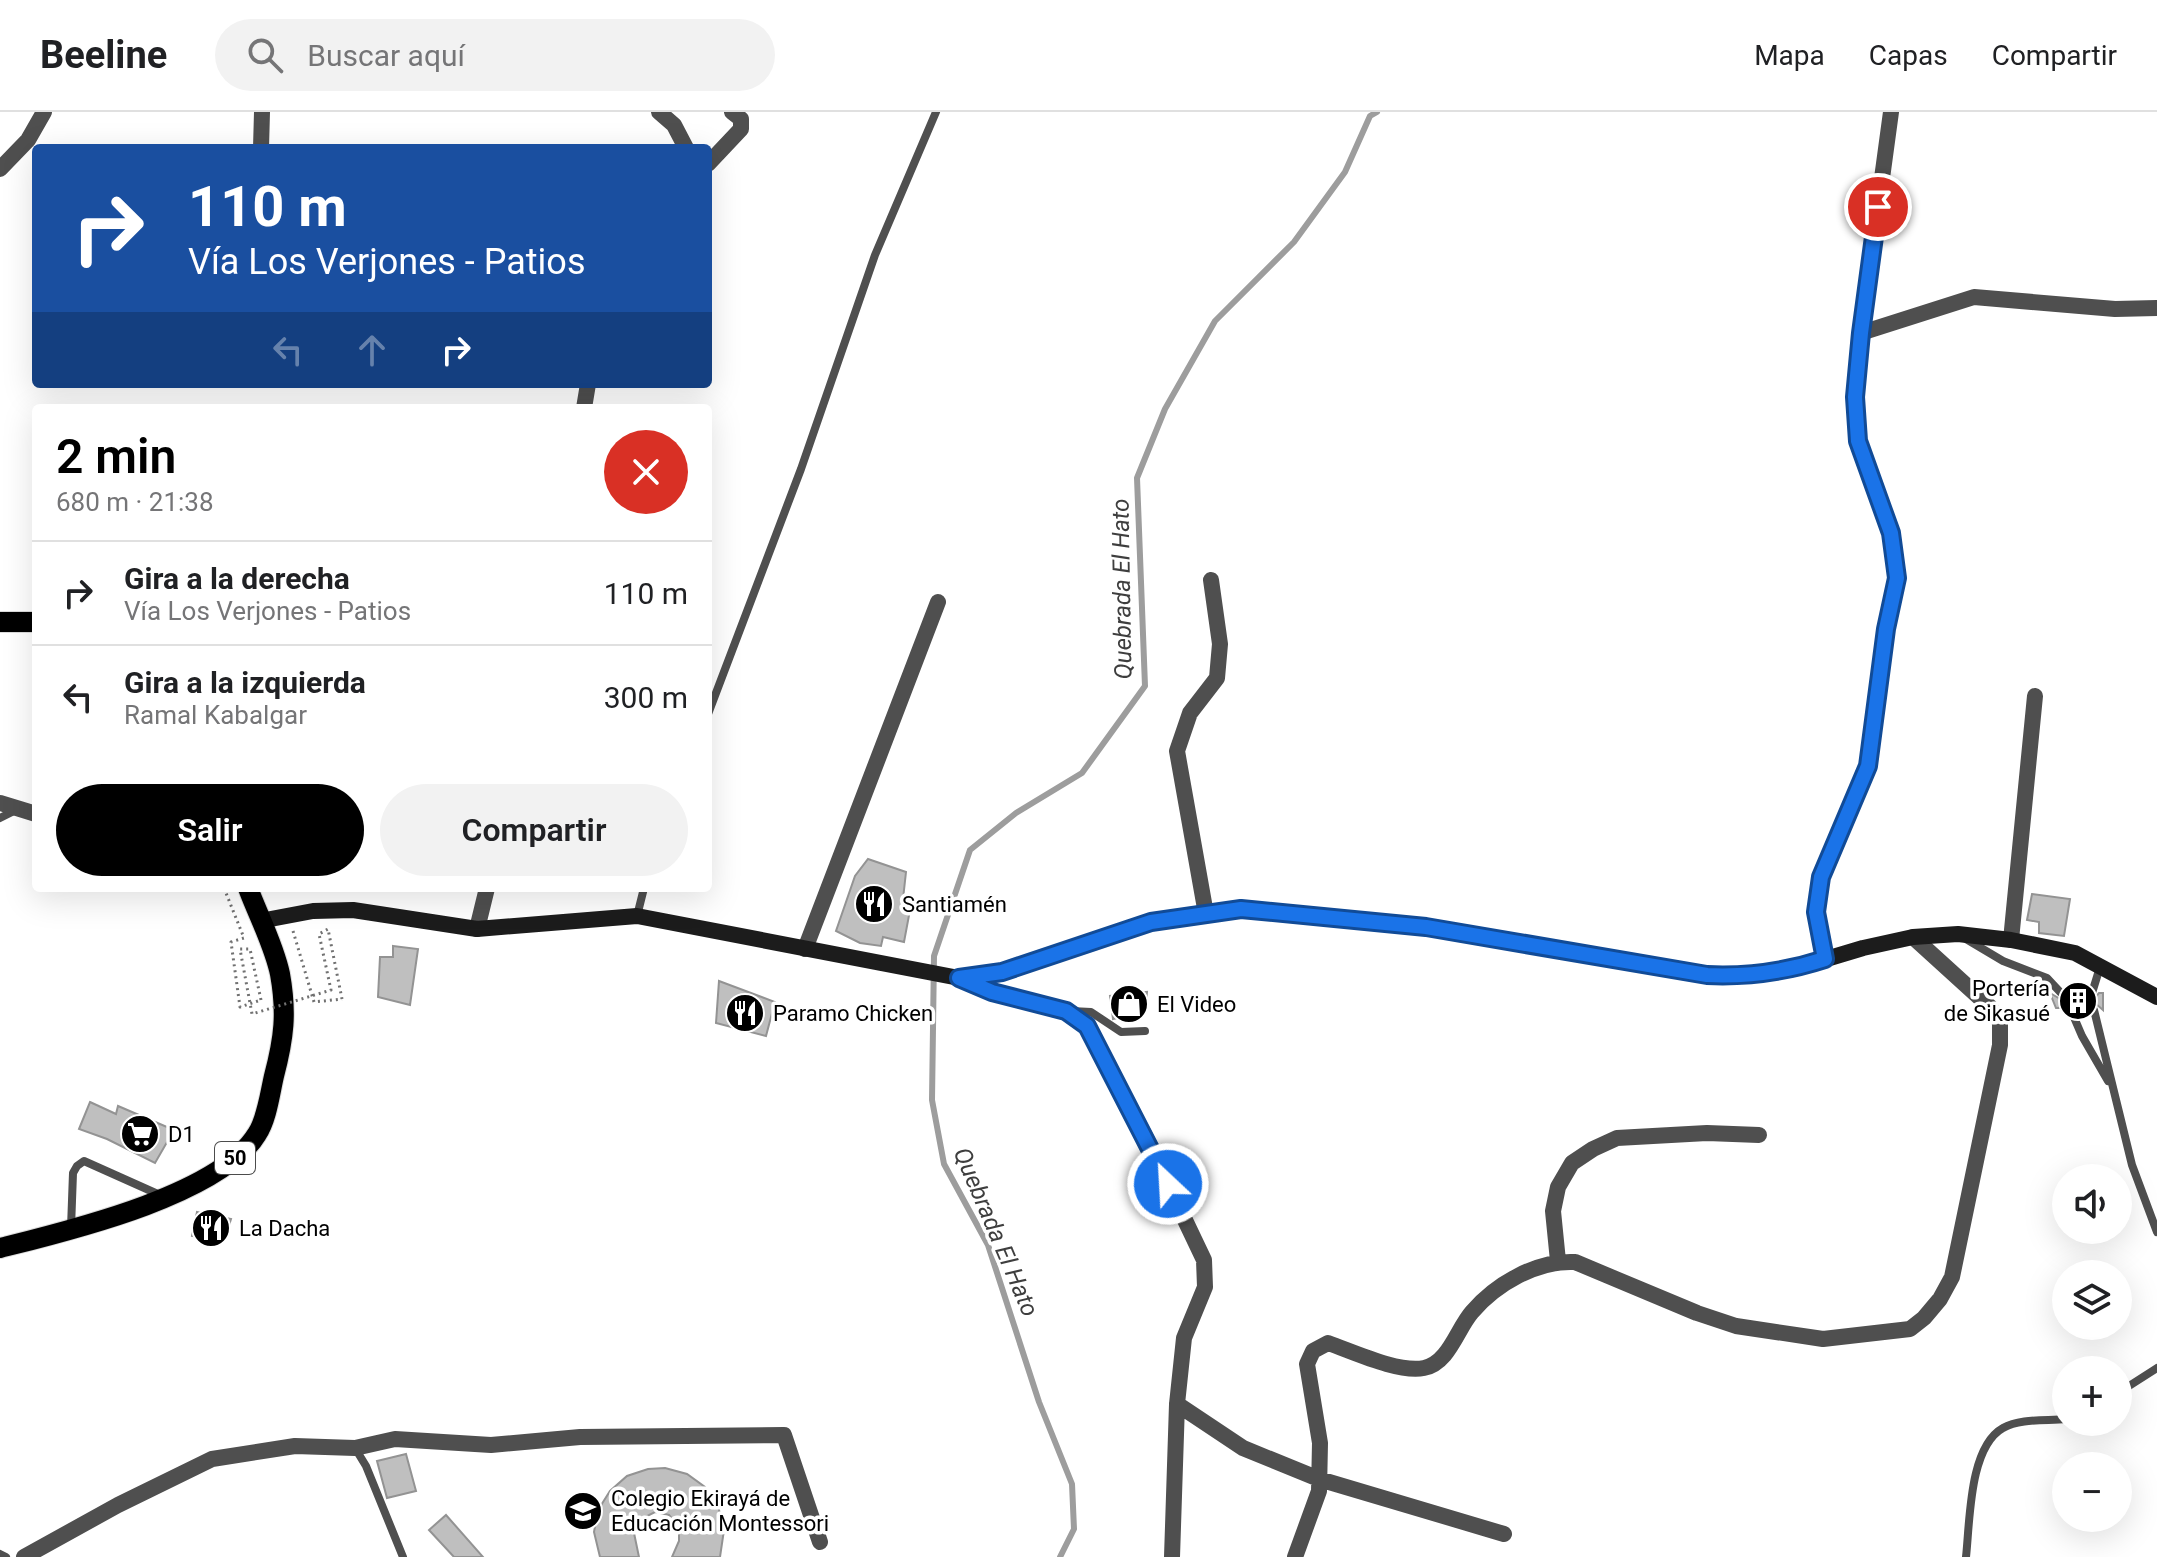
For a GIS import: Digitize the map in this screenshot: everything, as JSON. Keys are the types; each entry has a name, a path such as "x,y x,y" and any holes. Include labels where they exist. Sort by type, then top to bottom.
{"main road":[{"path":"0,622 32,622"},
{"name":"50","path":"0,1248 71,1230 209,1178 237,1157 258,1133 285,1031 280,972 249,892"}],"street":[{"path":"0,169 28,140 44,112"},
{"path":"261,144 262,112"},
{"path":"659,112 674,125 684,144"},
{"path":"712,160 741,129 741,119 732,112"},
{"path":"1825,959 1816,912 1821,877 1868,766 1886,629 1897,578 1891,533 1858,441 1855,397 1891,112"},
{"path":"1861,333 1974,297 2115,309 2157,308"},
{"path":"1206,914 1177,751 1190,713 1217,678 1220,644 1211,580"},
{"path":"805,949 938,602"},
{"path":"2011,940 2035,696"},
{"path":"0,803 32,813"},
{"path":"477,929 486,892"},
{"path":"943,975 1002,972 1151,922 1241,909 1426,927 1707,975 1744,976 1793,969 1913,937 1958,934 2011,940 2075,953 2157,997"},
{"path":"260,921 313,911 353,910 477,929 637,916 943,975 992,992 1066,1011 1087,1026 1144,1134 1204,1260 1205,1287 1184,1338 1177,1404 1172,1557"},
{"path":"1295,1557 1319,1491 1320,1443 1307,1364 1313,1351 1328,1343 1406,1369 1427,1367 1444,1356 1471,1313 1503,1284 1558,1261 1575,1262 1697,1313 1750,1328 1823,1339 1910,1329 1924,1318 1940,1299 1952,1277 2000,1045 2000,1022 1990,1007 1913,937"},
{"path":"1558,1261 1553,1211 1558,1187 1572,1163 1593,1149 1617,1138 1628,1137 1759,1135"},
{"path":"1177,1404 1243,1448 1319,1479 1504,1534"},
{"path":"24,1557 118,1505 212,1459 295,1446 355,1448 395,1439 491,1445 580,1437 784,1435 820,1542"}],"lane":[{"path":"712,703 801,469 875,255 936,112"},
{"path":"0,818 19,809"},
{"path":"637,916 643,892"},
{"path":"1958,934 2003,961 2047,978 2061,993"},
{"path":"2092,993 2100,966"},
{"path":"2070,1008 2082,1036 2113,1089"},
{"path":"2094,1010 2132,1165 2157,1232"},
{"path":"1066,1011 1091,1012 1121,1032 1145,1031"},
{"path":"71,1230 73,1173 84,1161 164,1197"},
{"path":"2132,1384 2157,1368"},
{"path":"1966,1557 1977,1467 1984,1445 2003,1428 2023,1422 2052,1420"},
{"path":"355,1448 366,1466 403,1557"},
{"path":"0,1554 6,1557"}],"path":[{"path":"226,892 244,938 231,942 240,1007 250,1004 261,1000 250,949 240,949 250,1004 252,1014 312,996 331,990 319,934 328,929 342,999 314,1002 312,996 289,915"}],"building":[{"name":"Santiamén","path":"868,859 906,872 902,908 910,910 904,942 883,937 881,946 860,943 836,931 855,876"},
{"path":"2032,894 2070,899 2064,936 2039,933 2039,922 2027,920"},
{"path":"393,946 418,949 410,1005 378,997 380,957 393,957"},
{"name":"Paramo Chicken","path":"719,981 775,1002 766,1036 716,1023"},
{"name":"El Video","path":"1147,992 1145,1012 1113,1019 1110,996"},
{"name":"Portería de Sikasué","path":"2050,993 2062,1000 2068,993 2085,993 2087,998 2093,1000 2103,993 2103,1010 2095,1003 2087,1009 2078,1009 2070,1001 2063,1008 2056,1008"},
{"name":"D1","path":"90,1102 116,1114 118,1106 174,1130 155,1163 79,1129"},
{"name":"La Dacha","path":"197,1212 231,1219 224,1241 192,1236"},
{"path":"406,1454 416,1491 387,1498 377,1461"},
{"path":"665,1468 687,1474 705,1487 718,1506 724,1530 720,1557 672,1557 679,1541 679,1527 669,1515 655,1512 641,1519 636,1526 634,1533 639,1557 600,1557 594,1532 598,1510 610,1491 627,1476 648,1469"},
{"path":"446,1515 483,1557 454,1557 429,1530"}],"waterway":[{"name":"Quebrada El Hato","path":"1060,1557 1074,1529 1072,1484 1039,1402 988,1245 944,1164 932,1100 934,956 970,850 1016,813 1082,773 1145,686 1137,478 1165,409 1215,321 1294,242 1345,172 1370,116 1377,112"}],"place":[{"name":"Santiamén","path":"874,904"},
{"name":"Portería de Sikasué","path":"2078,1001"},
{"name":"El Video","path":"1129,1004"},
{"name":"Paramo Chicken","path":"745,1013"},
{"name":"D1","path":"140,1134"},
{"name":"La Dacha","path":"211,1228"},
{"name":"Colegio Ekirayá de Educación Montessori","path":"583,1511"}],"route":[{"path":"1168,1184 1087,1026 1066,1011 992,992 959,978 1002,972 1151,922 1241,909 1426,927 1707,975 1744,976 1793,969 1825,959 1816,912 1821,877 1868,766 1886,629 1897,578 1891,533 1858,441 1855,397 1878,207"}]}
